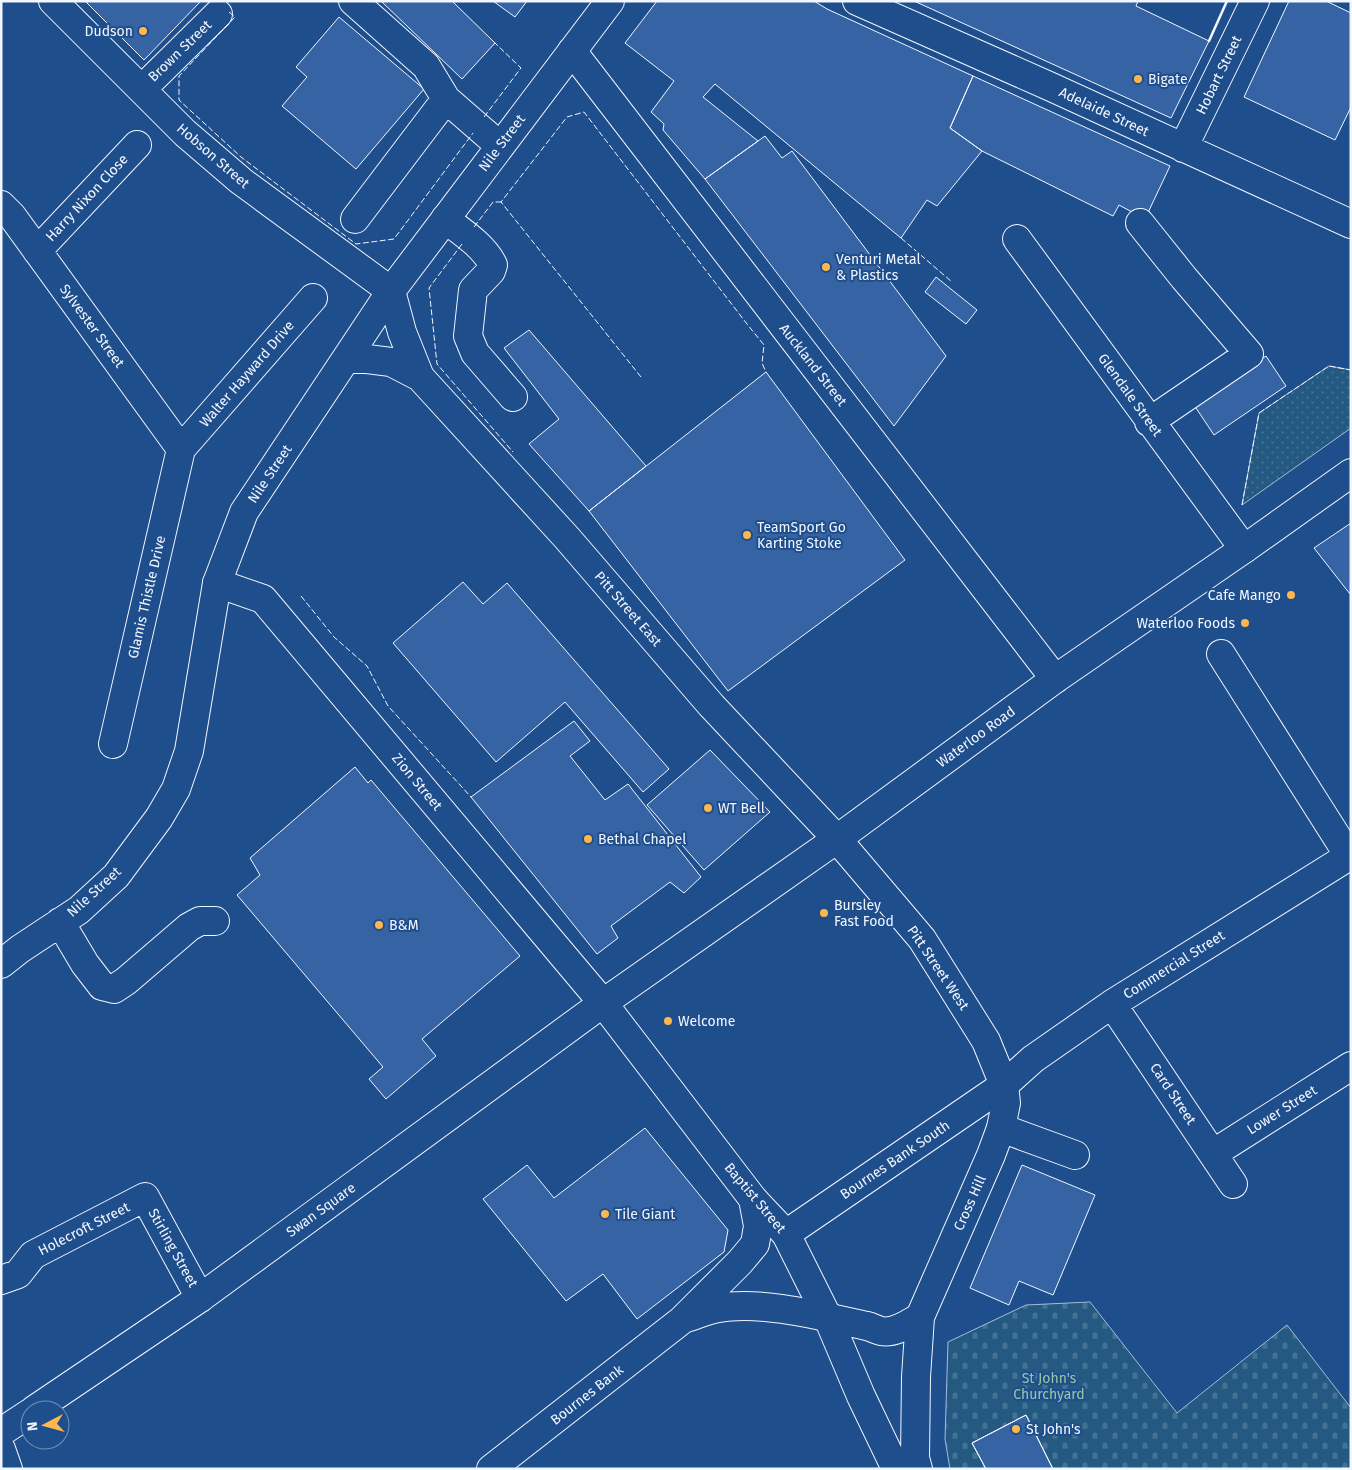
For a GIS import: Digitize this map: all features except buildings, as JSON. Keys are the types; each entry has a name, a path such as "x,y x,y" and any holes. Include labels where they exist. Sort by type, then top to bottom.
{"street":[{"name":"Hobson Street","path":"53,1 185,134 241,181 391,291"},
{"path":"353,1 426,66 446,98 500,146"},
{"name":"Nile Street","path":"10,956 79,910 116,876 159,818 176,789 189,751 217,583 244,512 391,291 610,1"},
{"name":"Adelaide Street","path":"857,1 1049,86 1351,224"},
{"name":"Hobart Street","path":"1183,148 1255,1"},
{"name":"Brown Street","path":"142,89 218,14"},
{"name":"Auckland Street","path":"572,51 1055,678"},
{"path":"355,219 446,98"},
{"name":"Harry Nixon Close","path":"37,251 137,146"},
{"name":"Sylvester Street","path":"1,205 12,216 181,449"},
{"path":"446,219 468,236 490,258 493,265 491,271 473,290 468,336 475,353 513,397"},
{"path":"1140,223 1249,354 1149,422"},
{"name":"Glendale Street","path":"1017,239 1149,422 1244,549"},
{"name":"Pitt Street East","path":"391,291 402,332 420,377"},
{"name":"Walter Hayward Drive","path":"181,449 313,298"},
{"name":"Pitt Street East","path":"346,359 391,362 420,377 567,538 711,705 837,839"},
{"name":"Glamis Thistle Drive","path":"112,744 181,449"},
{"name":"Waterloo Road","path":"603,1003 837,839 1055,678 1244,549 1351,473"},
{"name":"Zion Street","path":"217,583 263,599 603,1003"},
{"path":"1221,654 1350,855"},
{"name":"Pitt Street West","path":"837,839 922,939 986,1041 1004,1085"},
{"name":"Commercial Street","path":"1004,1085 1033,1059 1112,1004 1350,855"},
{"path":"60,922 85,964 102,986 114,989 126,982 189,927 200,921 215,921"},
{"name":"Baptist Street","path":"603,1003 752,1199 786,1234 828,1318 861,1396 896,1469"},
{"name":"Swan Square","path":"49,1400 200,1298 603,1003"},
{"name":"Card Street","path":"1112,1004 1214,1153 1233,1184"},
{"name":"Lower Street","path":"1214,1153 1351,1066"},
{"name":"Cross Hill","path":"918,1469 915,1458 916,1377 920,1317 1001,1128 1006,1103 1004,1085"},
{"name":"Bournes Bank South","path":"786,1234 1004,1085"},
{"path":"1001,1128 1074,1155"},
{"name":"Stirling Street","path":"145,1197 200,1298"},
{"name":"Holecroft Street","path":"1,1280 18,1274 33,1255 145,1197"},
{"name":"Bournes Bank","path":"491,1469 682,1320 740,1262 755,1244 758,1226 752,1199"},
{"name":"Bournes Bank","path":"682,1320 718,1308 748,1306 782,1309 828,1318"},
{"path":"828,1318 870,1326 882,1332 895,1330 920,1317"},
{"path":"1,1432 20,1420"},
{"path":"1,1449 8,1469"}],"green space":[{"path":"1329,366 1351,370 1351,428 1242,505 1259,413"},
{"name":"St John's Churchyard","path":"1090,1302 1177,1413 1287,1325 1351,1408 1351,1469 950,1469 945,1439 948,1342 1026,1305"}],"fence":[{"path":"229,12 235,17 179,76 179,100 241,157 356,244 394,239 473,133"},
{"path":"484,117 521,68 495,43"},
{"path":"641,377 501,202 567,117 584,112 764,345 762,363 766,372"},
{"path":"474,227 493,202 501,202"},
{"path":"901,238 952,282"},
{"path":"462,244 429,288 437,364 513,452"},
{"path":"1242,505 1259,413 1329,366 1351,370"},
{"path":"301,596 334,637 367,666 388,706 471,797"}],"wall":[{"path":"1209,41 1227,1"}],"place":[{"name":"Dudson","path":"143,31"},
{"name":"Bigate","path":"1138,79"},
{"name":"Venturi Metal & Plastics","path":"826,267"},
{"name":"TeamSport Go Karting Stoke","path":"747,535"},
{"name":"Cafe Mango","path":"1291,595"},
{"name":"Waterloo Foods","path":"1245,623"},
{"name":"WT Bell","path":"708,808"},
{"name":"Bethal Chapel","path":"588,839"},
{"name":"Bursley Fast Food","path":"824,913"},
{"name":"B&M","path":"379,925"},
{"name":"Welcome","path":"668,1021"},
{"name":"Tile Giant","path":"605,1214"},
{"name":"St John's","path":"1016,1429"}]}
